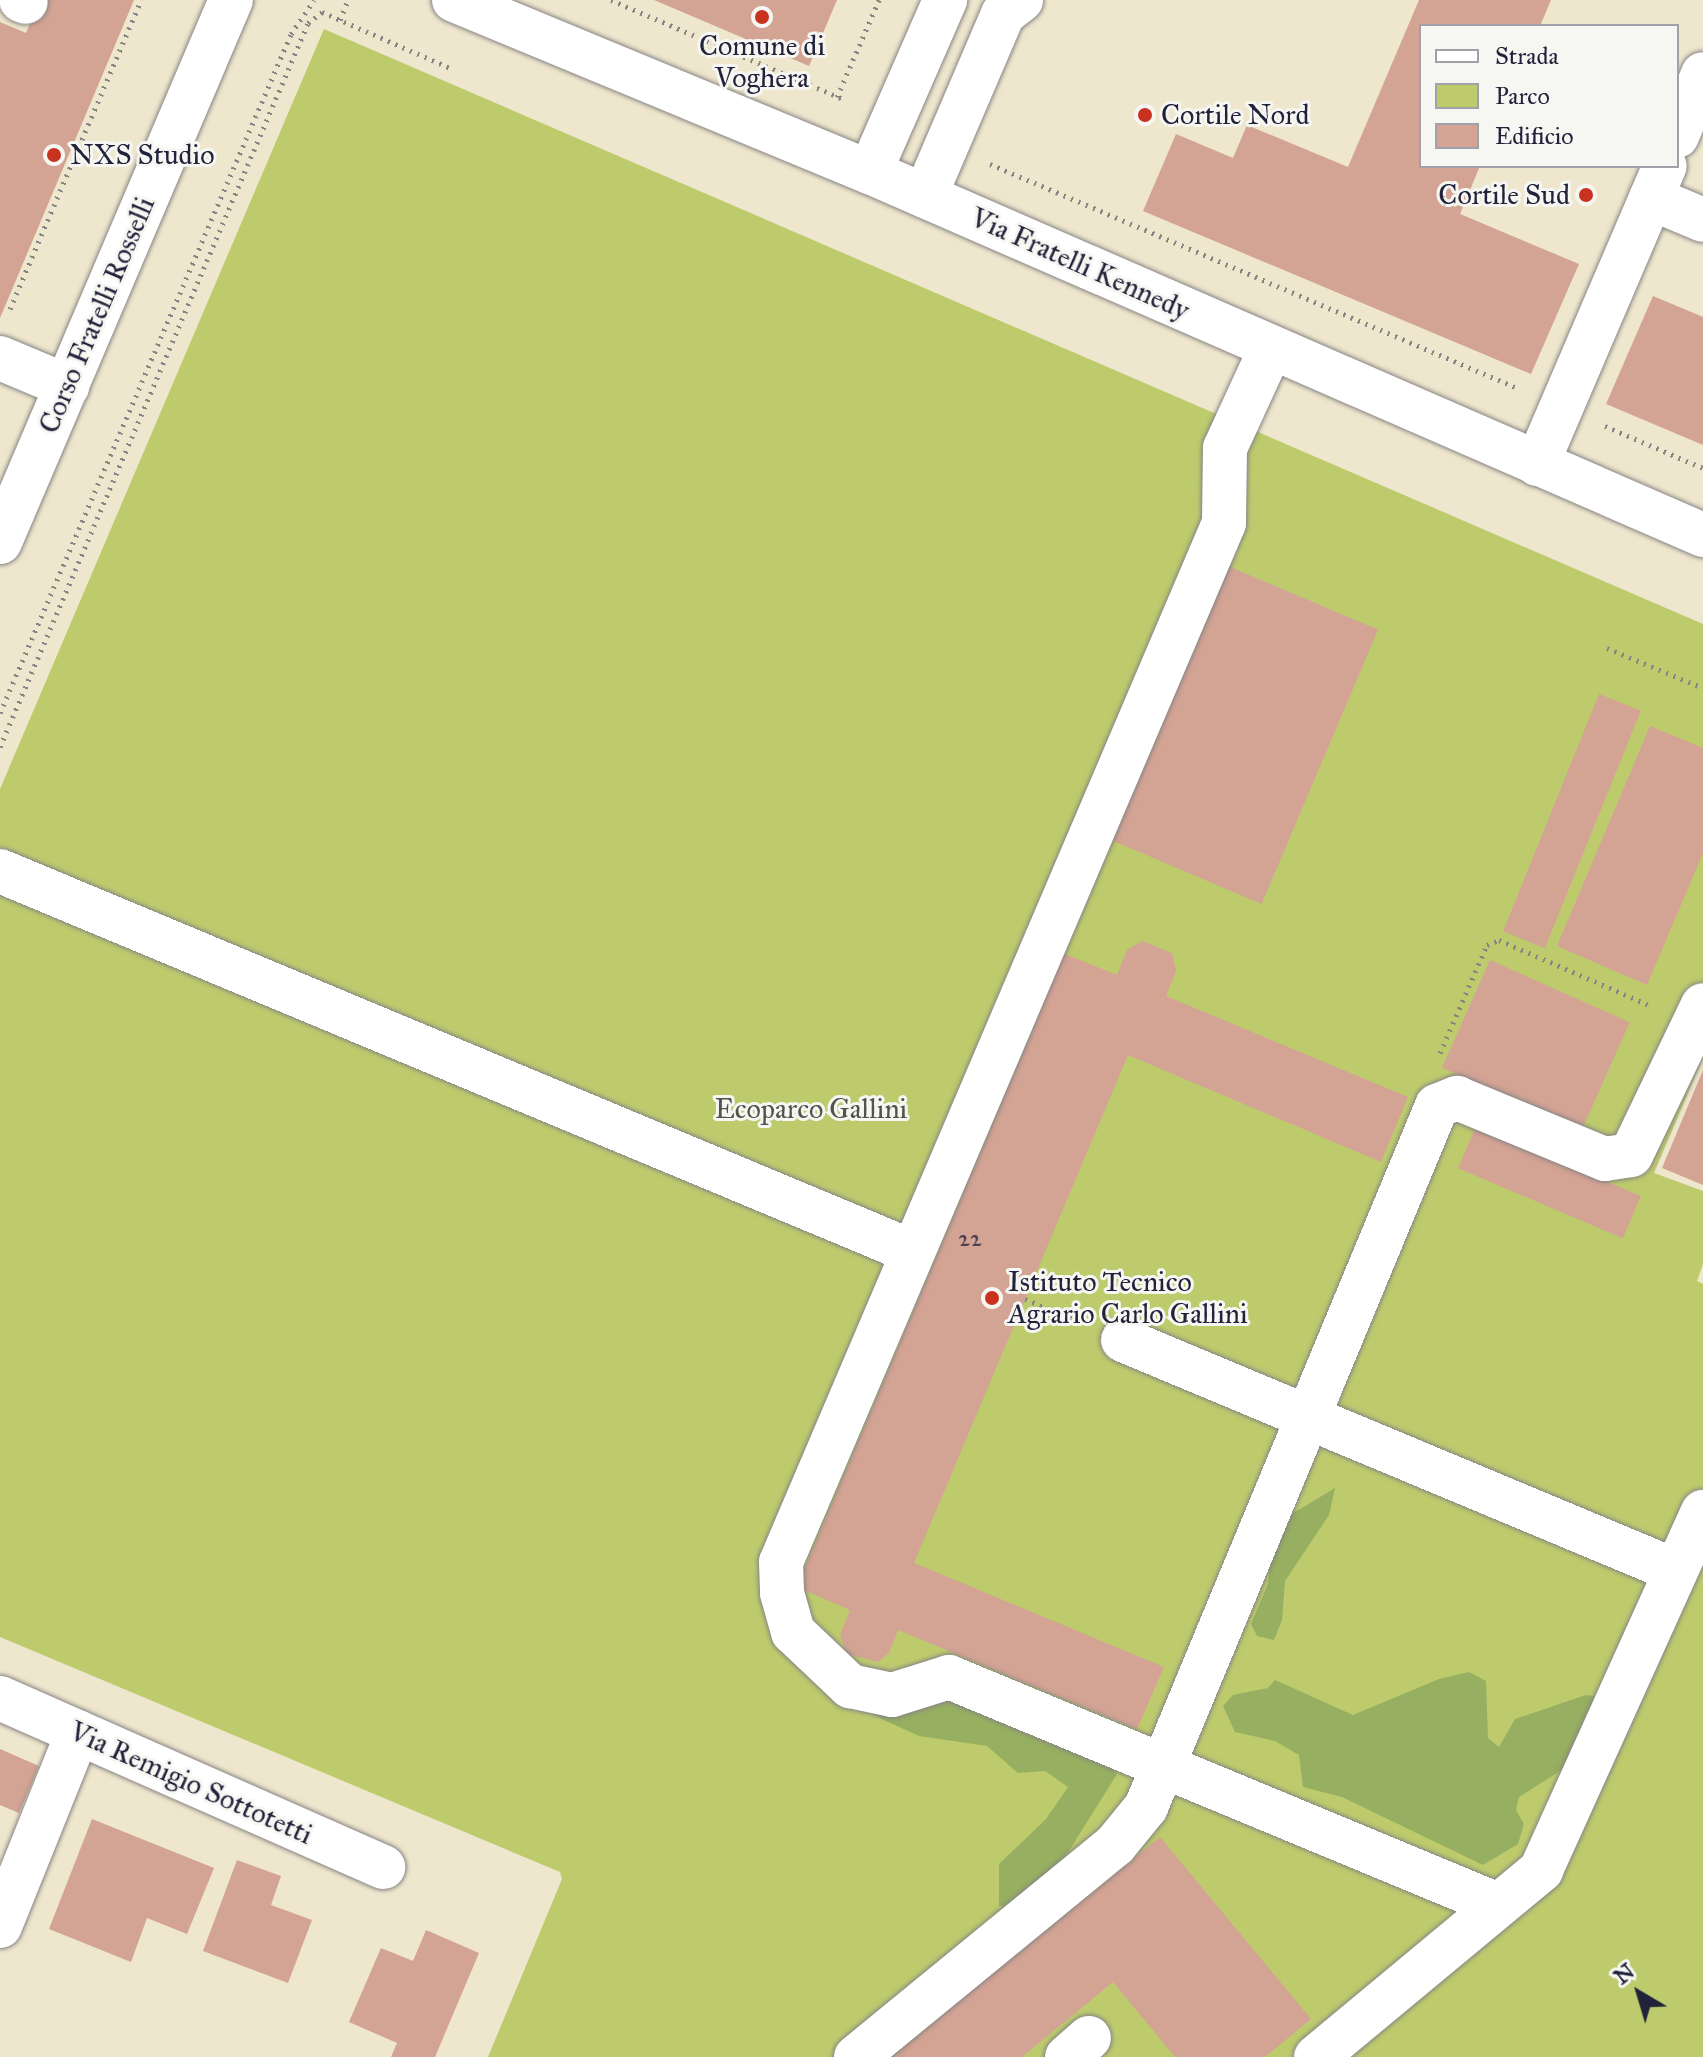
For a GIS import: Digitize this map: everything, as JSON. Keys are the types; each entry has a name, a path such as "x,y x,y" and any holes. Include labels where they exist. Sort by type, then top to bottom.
{"main road":[{"name":"Corso Fratelli Rosselli","path":"0,542 231,0"},
{"name":"Via Fratelli Kennedy","path":"454,0 870,172 1703,535"},
{"path":"870,172 945,0"},
{"path":"925,196 1003,14 1021,0"},
{"path":"1679,131 1703,74"},
{"path":"1537,464 1658,182 1703,220"},
{"path":"3,337 67,386"},
{"path":"1271,348 1225,448 1224,523 781,1562 782,1593 793,1632 850,1686 875,1696 949,1677 1498,1905"},
{"path":"0,871 913,1252"},
{"path":"856,2057 1115,1845 1146,1807 1437,1106 1457,1098 1605,1159 1620,1158 1638,1147 1699,1015"},
{"path":"1123,1340 1676,1571"},
{"path":"1316,2057 1541,1870 1703,1512"},
{"name":"Via Remigio Sottotetti","path":"0,1698 383,1867"},
{"path":"0,1926 78,1732"}],"path":[{"path":"3,337 141,0"},
{"path":"0,713 291,34 314,0"},
{"path":"340,20 348,0"},
{"path":"611,0 892,121"},
{"path":"837,97 879,0"},
{"path":"0,747 308,23 322,12 450,68"},
{"path":"947,145 1703,468"},
{"path":"1607,648 1703,688"},
{"path":"1437,1106 1426,1086 1487,945 1499,940 1699,1015"}],"green space":[{"name":"Ecoparco Gallini","path":"324,29 1703,624 1703,1058 1654,1173 1703,1191 1703,1264 1697,1281 1703,1284 1703,2057 488,2057 562,1879 560,1872 0,1637 0,789"},
{"path":"1335,1488 1329,1515 1285,1581 1282,1620 1274,1640 1257,1636 1251,1624 1268,1584 1272,1542 1285,1518"},
{"path":"1469,1672 1486,1681 1488,1738 1499,1747 1515,1719 1586,1695 1601,1697 1613,1722 1557,1773 1519,1797 1516,1810 1524,1824 1518,1844 1483,1865 1342,1797 1303,1787 1299,1755 1275,1741 1235,1732 1223,1706 1233,1695 1268,1688 1275,1680 1353,1715 1439,1679"},
{"path":"959,1691 1095,1739 1117,1774 1049,1883 1014,1907 999,1906 999,1864 1046,1819 1068,1787 1045,1771 1018,1773 987,1746 919,1736 873,1715 865,1704"}],"building":[{"path":"40,0 134,0 0,318 0,22 26,33"},
{"name":"Comune di Voghera","path":"654,0 837,0 809,66"},
{"path":"1419,0 1551,0 1541,24 1419,24 1419,168 1479,168 1460,214 1579,264 1531,374 1143,211 1176,134 1233,158 1247,125 1348,167"},
{"path":"1653,296 1703,317 1703,445 1606,404"},
{"path":"1228,566 1378,630 1262,904 1112,840"},
{"path":"1599,694 1641,711 1545,948 1503,931"},
{"path":"1650,726 1703,748 1703,853 1647,985 1557,946"},
{"path":"1142,941 1172,953 1176,971 1166,996 1408,1097 1381,1162 1128,1055 914,1563 1164,1667 1137,1729 898,1630 889,1653 878,1662 847,1654 840,1635 850,1610 797,1587 1036,1020 1060,952 1117,975 1127,950"},
{"path":"1490,960 1630,1022 1582,1130 1442,1068"},
{"path":"1703,1070 1703,1185 1662,1168"},
{"path":"1476,1126 1641,1196 1623,1238 1458,1168"},
{"path":"0,1749 39,1766 19,1813 0,1805"},
{"path":"92,1819 214,1868 187,1934 147,1918 131,1962 49,1929"},
{"path":"1160,1837 1311,2019 1265,2057 1175,2057 1113,1982 1022,2057 891,2057"},
{"path":"237,1860 281,1876 271,1905 312,1920 288,1983 203,1951"},
{"path":"426,1930 479,1953 435,2057 391,2057 397,2043 349,2022 381,1948 413,1961"}],"place":[{"name":"Comune di Voghera","path":"762,17"},
{"name":"Cortile Nord","path":"1145,115"},
{"name":"NXS Studio","path":"54,155"},
{"name":"Cortile Sud","path":"1586,195"},
{"name":"Istituto Tecnico Agrario Carlo Gallini","path":"992,1298"}]}
